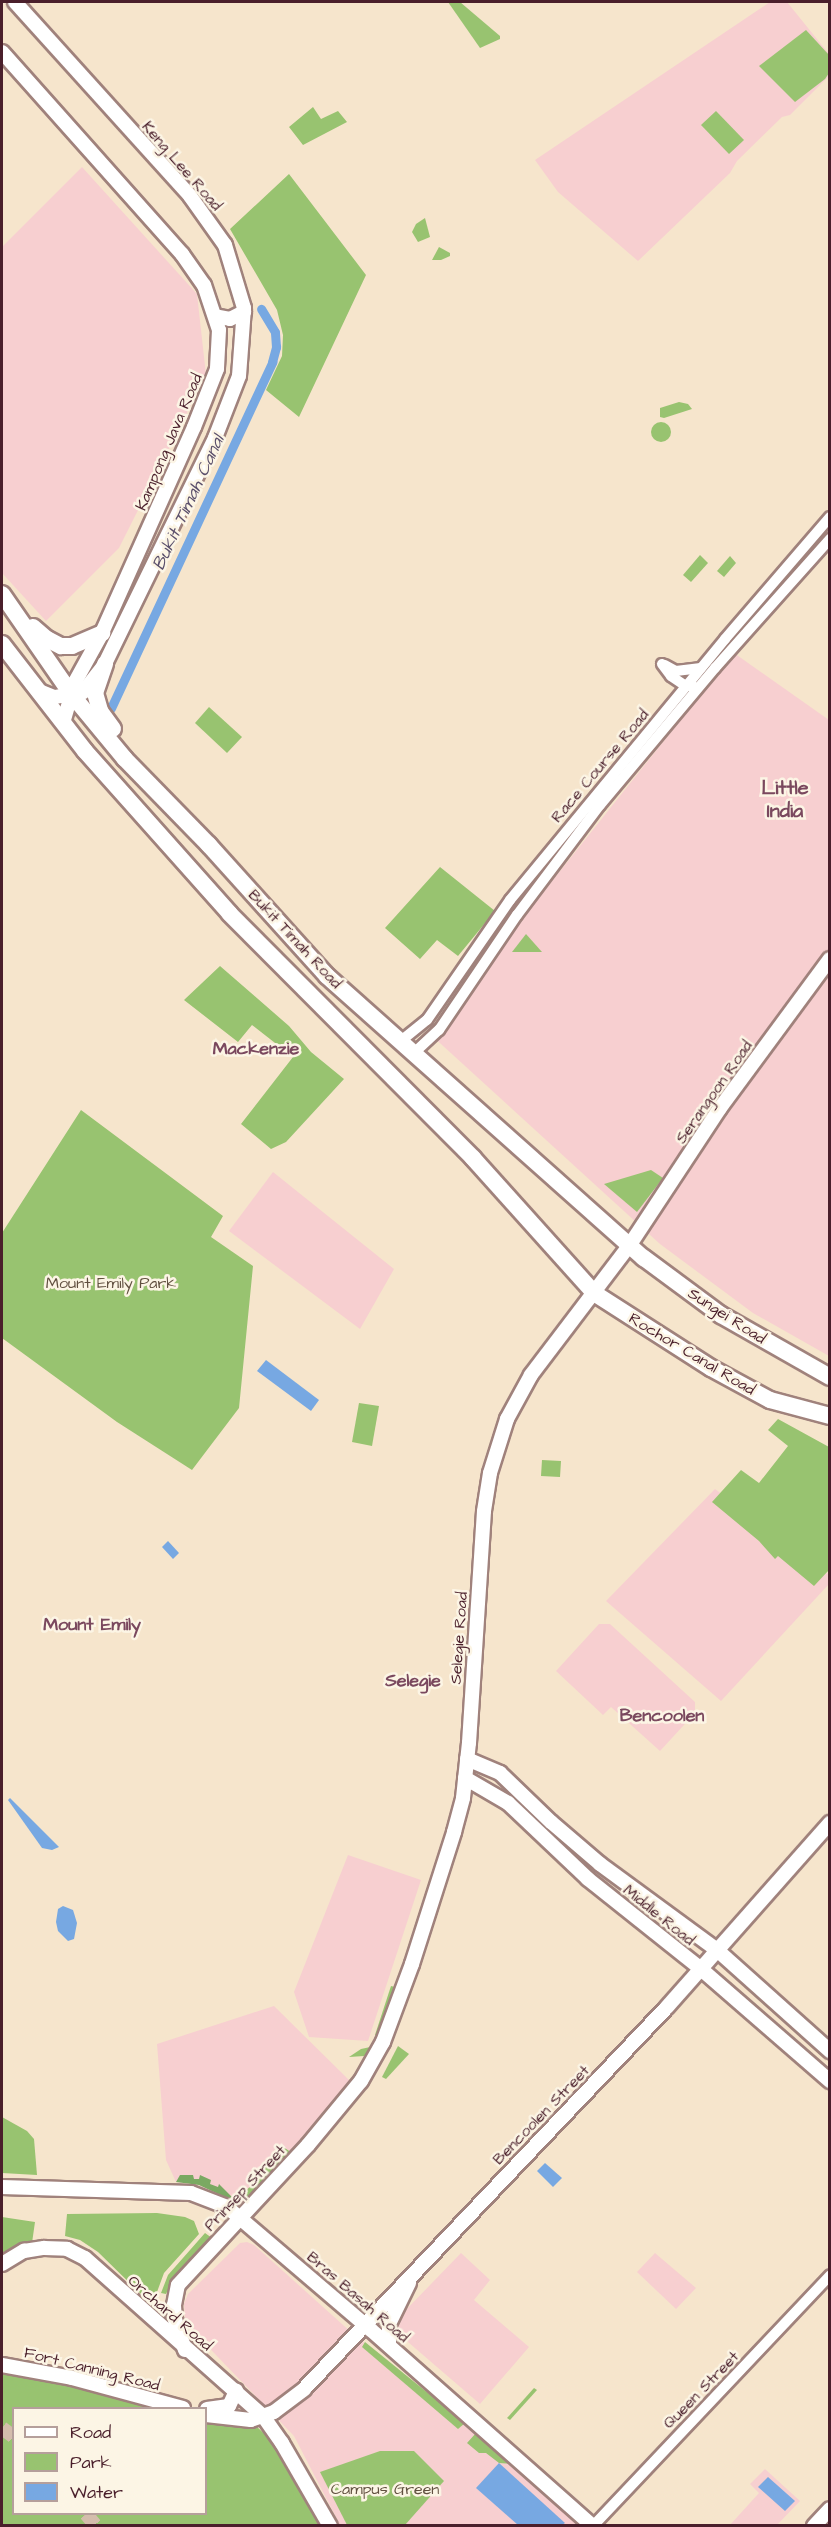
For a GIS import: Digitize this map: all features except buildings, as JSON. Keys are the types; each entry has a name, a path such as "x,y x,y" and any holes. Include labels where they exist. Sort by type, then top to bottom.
{"highway":[{"path":"5,599 47,639 61,646 72,646 102,633"},
{"name":"Bukit Timah Road","path":"5,599 72,695 125,759 201,837 327,976 402,1040 629,1246"},
{"path":"13,659 25,648 27,629"},
{"name":"Bukit Timah Road","path":"2,644 63,723 146,821 230,914 473,1158 594,1293"},
{"path":"105,664 95,693 100,711 138,761 195,815 201,837"},
{"name":"Sungei Road","path":"629,1246 721,1315 830,1377"},
{"name":"Rochor Canal Road","path":"594,1293 711,1368 770,1400 830,1416"}],"main road":[{"name":"Keng Lee Road","path":"15,2 190,196 213,227 225,245 234,268 244,312 239,376 215,438 105,664 83,692 72,695"},
{"name":"Kampong Java Road","path":"2,52 182,254 204,285 219,330 217,369 159,511 102,633 75,682 63,723"},
{"path":"215,316 230,319 244,312"},
{"path":"33,687 47,696 72,695"},
{"name":"Serangoon Road","path":"629,1246 720,1108 830,959"},
{"name":"Selegie Road","path":"376,2059 425,1923 454,1832 465,1778 484,1511 490,1473 507,1419 519,1395 568,1324 629,1246"},
{"name":"Middle Road","path":"467,1759 500,1773 551,1822 600,1864 717,1950 830,2051"},
{"name":"Middle Road","path":"465,1778 508,1803 588,1879 701,1970 830,2081"},
{"name":"Bencoolen Street","path":"263,2416 290,2402 365,2324 701,1970 830,1823"},
{"name":"Prinsep Street","path":"185,2350 175,2320 174,2305 178,2285 333,2116 376,2059"},
{"name":"Bras Basah Road","path":"2,2187 190,2193 215,2201 241,2217 593,2526"},
{"name":"Orchard Road","path":"2,2264 24,2251 49,2248 67,2249 80,2254 185,2350 263,2416 282,2443 330,2526"},
{"path":"389,2345 389,2324 412,2274"},
{"name":"Fort Canning Road","path":"2,2365 67,2376 179,2407"},
{"path":"207,2409 229,2406 236,2391"},
{"path":"207,2415 250,2420 263,2416"},
{"path":"814,2526 830,2510"}],"street":[{"name":"Race Course Road","path":"402,1040 427,1020 459,977 510,900 686,686 830,517"},
{"name":"Race Course Road","path":"415,1052 440,1030 571,842 706,679 830,539"},
{"path":"702,668 676,671 662,664 671,676 686,686 696,685 706,679"},
{"path":"668,708 671,676"},
{"path":"559,840 571,842"},
{"path":"459,977 470,985"},
{"name":"Queen Street","path":"593,2526 646,2472 695,2415 732,2381 830,2275"}],"shaded area":[{"path":"770,2 787,2 829,54 829,76 790,115 782,117 737,161 730,173 638,261 558,192 535,160"},
{"path":"82,167 197,294 206,375 119,548 46,621 2,573 2,247"},
{"name":"Little India","path":"734,653 829,720 829,1356 753,1313 660,1244 430,1034"},
{"path":"273,1172 394,1269 360,1329 229,1231"},
{"path":"715,1489 829,1575 829,1584 721,1701 606,1601"},
{"path":"599,1624 610,1624 695,1702 695,1713 660,1751 611,1707 603,1715 556,1671"},
{"path":"348,1855 421,1880 368,2041 309,2037 294,1992"},
{"path":"274,2006 351,2082 254,2194 236,2207 199,2185 176,2182 166,2160 157,2044"},
{"path":"247,2242 254,2245 352,2333 588,2525 340,2525 294,2436 189,2327 185,2318 184,2304 188,2294 240,2243"},
{"path":"461,2253 490,2280 474,2300 529,2347 480,2404 401,2336 397,2326 401,2315"},
{"path":"655,2253 696,2288 676,2309 637,2272"},
{"path":"765,2469 800,2501 777,2525 729,2526 759,2493 750,2484"}],"green space":[{"path":"448,2 460,2 500,36 500,39 480,48"},
{"path":"806,30 829,55 829,73 825,79 795,102 759,66"},
{"path":"313,107 321,119 338,111 347,122 303,145 289,127"},
{"path":"716,111 744,140 729,154 701,125"},
{"path":"289,174 366,275 299,417 266,390 282,356 283,335 277,310 230,229"},
{"path":"425,218 430,237 418,242 412,232 416,224"},
{"path":"439,247 450,253 450,256 441,260 432,260"},
{"path":"679,402 688,404 692,409 664,418 660,417 660,408"},
{"path":"661,422 668,425 671,432 668,439 661,442 654,439 651,432 654,425"},
{"path":"700,555 708,563 691,582 683,575"},
{"path":"730,556 736,563 724,577 717,571"},
{"path":"209,707 242,737 227,753 195,723"},
{"path":"440,867 495,911 458,956 437,940 420,959 385,928"},
{"path":"526,934 542,952 512,952"},
{"path":"220,966 289,1026 311,1052 344,1079 286,1142 271,1149 241,1124 293,1057 252,1025 238,1042 184,1000"},
{"name":"Mount Emily Park","path":"81,1110 223,1216 211,1237 253,1266 239,1408 192,1470 117,1422 2,1338 2,1233"},
{"path":"651,1170 663,1178 637,1212 604,1184"},
{"path":"359,1403 379,1406 372,1446 352,1442"},
{"path":"778,1419 829,1447 829,1570 814,1586 778,1556 775,1559 759,1541 712,1502 741,1470 759,1483 788,1446 768,1430"},
{"path":"542,1460 561,1461 560,1477 541,1476"},
{"path":"391,1986 395,1987 379,2036 375,2035"},
{"path":"375,2046 364,2056 349,2057 361,2049"},
{"path":"398,2046 409,2054 386,2079 382,2077"},
{"path":"2,2117 27,2131 34,2139 37,2175 2,2173"},
{"path":"282,2146 292,2153 254,2194 245,2198 240,2195 251,2186 252,2180"},
{"path":"180,2175 193,2175 194,2179 199,2179 200,2175 211,2180 210,2184 218,2187 219,2184 232,2197 229,2199 199,2185 176,2182"},
{"path":"157,2213 185,2217 194,2221 199,2234 164,2273 157,2292 145,2298 98,2252 80,2240 65,2236 67,2214"},
{"path":"2,2217 35,2222 32,2243 11,2248 2,2255"},
{"path":"205,2233 212,2238 176,2274 166,2294 161,2293 168,2275"},
{"path":"365,2342 465,2423 458,2429 362,2347"},
{"path":"2,2372 33,2375 157,2407 12,2407 12,2515 207,2515 207,2420 255,2425 271,2440 325,2525 2,2525"},
{"path":"534,2388 537,2390 510,2420 507,2418"},
{"path":"476,2433 513,2464 499,2463 486,2453 479,2453 467,2443"},
{"name":"Campus Green","path":"380,2451 414,2451 444,2481 405,2525 347,2525 320,2472"}],"water":[{"path":"266,1360 319,1400 311,1411 257,1371"},
{"path":"168,1541 179,1553 173,1559 162,1547"},
{"path":"10,1798 59,1847 52,1850 42,1848 8,1800"},
{"path":"63,1906 73,1910 77,1923 74,1939 68,1941 58,1931 56,1922 58,1909"},
{"path":"545,2163 562,2178 553,2187 537,2171"},
{"path":"499,2463 565,2523 562,2525 518,2525 476,2488"},
{"path":"768,2477 795,2501 785,2511 758,2487"}],"waterway":[{"name":"Bukit Timah Canal","path":"111,708 272,362 276,347 275,332 261,309"}],"tunnel":[{"path":"2,2428 12,2436"},
{"path":"87,2515 96,2526"}],"district":[{"name":"Little India","path":"785,800"},
{"name":"Mackenzie","path":"256,1049"},
{"name":"Mount Emily","path":"92,1625"},
{"name":"Selegie","path":"413,1681"},
{"name":"Bencoolen","path":"662,1716"}]}
